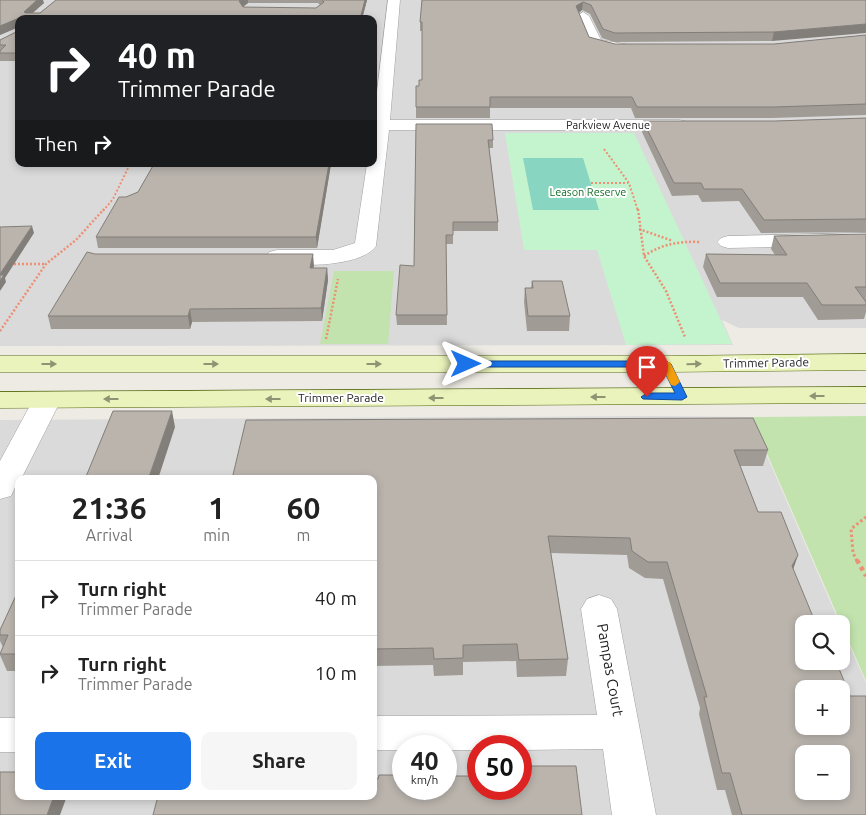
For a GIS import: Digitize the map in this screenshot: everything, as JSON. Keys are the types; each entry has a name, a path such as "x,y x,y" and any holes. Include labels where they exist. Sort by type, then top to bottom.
{"main road":[{"name":"Trimmer Parade","path":"0,364 666,364 866,362"},
{"path":"666,364 682,397"},
{"name":"Trimmer Parade","path":"0,400 866,395"}],"street":[{"path":"377,149 380,125 381,54 393,4"},
{"path":"583,16 595,44 614,48 634,48"},
{"name":"Parkview Avenue","path":"380,125 692,125"},
{"path":"254,257 343,255 365,246 375,167"},
{"path":"728,242 866,239"},
{"path":"0,489 47,400"},
{"name":"Pampas Court","path":"599,609 634,815"},
{"name":"Pampas Court","path":"377,734 620,732"},
{"path":"0,736 15,735"}],"path":[{"path":"592,125 612,161 629,183 638,210 644,256 666,291 686,341"},
{"path":"0,331 46,264 76,240 113,199 129,167"},
{"path":"591,183 629,183"},
{"path":"639,229 673,241 728,242"},
{"path":"644,256 661,245 673,241"},
{"path":"325,344 343,255"},
{"path":"7,264 46,264"},
{"path":"866,517 851,529 853,553 866,576"}],"shaded area":[{"path":"0,0 866,0 866,328 739,328 722,320 733,345 0,346"},
{"path":"750,417 836,615 795,615 795,670 850,670 850,647 866,683 866,815 0,815 0,420"}],"green space":[{"name":"Leason Reserve","path":"505,133 634,133 732,344 626,345 597,250 524,250"},
{"path":"523,158 583,158 599,210 533,210"},
{"path":"334,271 394,271 388,344 320,344"},
{"path":"866,416 866,681 850,644 850,615 837,615 751,417"}],"building":[{"path":"0,0 37,0 24,12 40,13 56,0 241,0 239,1 243,7 316,8 324,2 322,0 365,0 361,15 15,15 15,20 0,26"},
{"path":"422,0 866,0 866,24 774,32 615,33 603,29 591,5 583,2 576,6 589,37 615,44 774,44 866,35 866,104 774,107 637,107 632,97 490,97 490,107 416,107 416,86 419,86 419,80 422,80 422,22 420,22"},
{"path":"15,32 15,53 0,53 6,45 0,45 0,40"},
{"path":"866,118 866,219 764,220 742,189 704,189 701,183 674,183 643,121 775,121"},
{"path":"416,124 492,124 493,140 488,140 498,222 453,222 453,235 446,235 447,315 396,315 400,265 414,266"},
{"path":"152,167 328,167 316,237 96,237 119,197 126,197 138,192"},
{"path":"32,226 0,274 0,227"},
{"path":"866,234 866,287 855,287 866,302 866,305 822,305 807,283 720,283 706,254 787,255 774,236"},
{"path":"87,252 95,254 313,254 310,268 327,268 321,308 190,309 188,316 48,316"},
{"path":"532,281 562,281 570,316 528,316 525,288 533,288"},
{"path":"113,411 172,411 150,475 87,475"},
{"path":"753,418 768,450 734,450 758,512 781,512 798,555 792,566 812,615 795,615 795,670 840,670 844,680 795,680 795,735 850,735 850,696 866,696 866,815 742,815 730,773 722,773 704,697 707,697 667,562 648,562 632,551 630,538 548,536 568,659 519,660 517,644 463,645 463,658 434,659 433,648 377,649 377,475 233,475 246,420"},
{"path":"15,598 15,654 0,654 8,635 0,635 0,630"},
{"path":"532,766 576,766 582,815 153,815 157,800 377,800 377,779 379,775 392,775 392,800 457,800 457,776 467,776 467,800 532,800"},
{"path":"0,772 15,772 15,800 53,800 47,815 0,815"}],"slow traffic":[{"path":"632,364 666,364 675,382"}],"route":[{"path":"466,364 666,364 682,397 647,397"}]}
